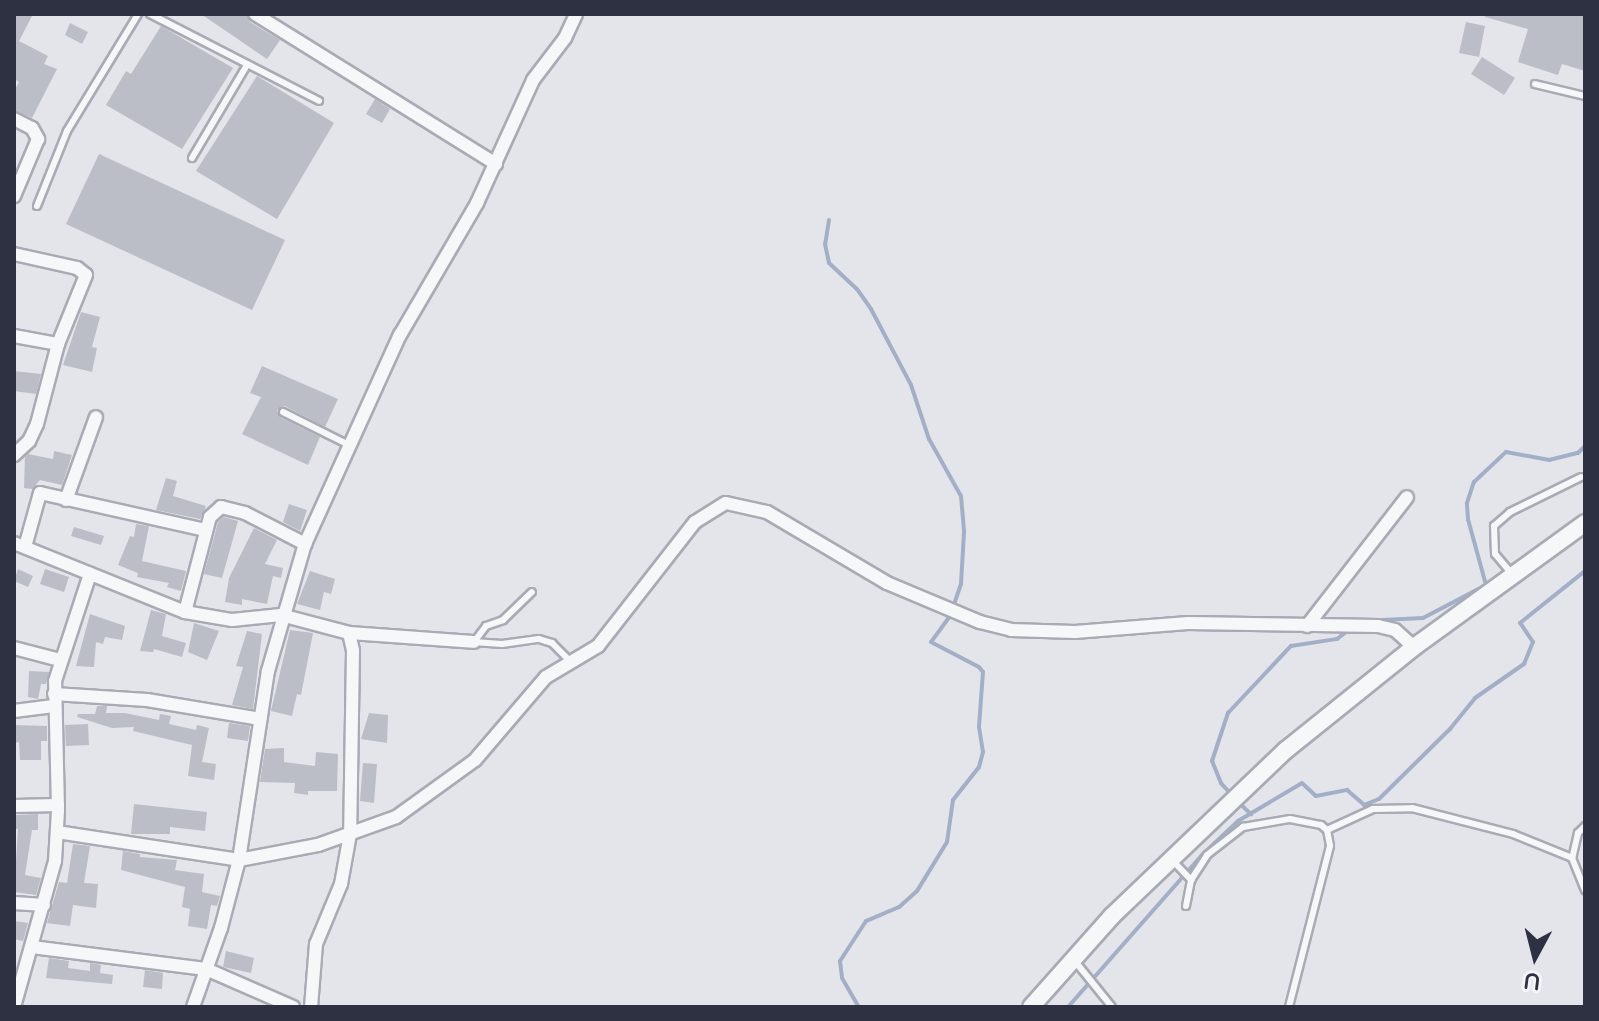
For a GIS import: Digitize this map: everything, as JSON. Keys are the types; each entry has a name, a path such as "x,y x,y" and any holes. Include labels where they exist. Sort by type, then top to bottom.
{"street":[{"path":"255,14 496,164"},
{"path":"193,1007 221,928 239,860 260,719 281,615 305,544 400,335 496,164 528,89 565,38 576,14"},
{"path":"14,119 32,128 38,139 14,196"},
{"path":"14,254 84,272 86,278 58,344 37,424 29,441 14,455"},
{"path":"14,336 58,344"},
{"path":"66,500 96,417"},
{"path":"206,530 38,494 19,545 185,612 232,620 281,615 349,633 474,642"},
{"path":"1307,626 1407,497"},
{"path":"57,832 239,860 318,845 396,817 457,774 490,744 546,677 587,655 607,636 663,559 695,522 726,503 767,512 887,583 991,626 1065,632 1188,623 1387,627 1414,647"},
{"path":"185,612 213,512 228,507 305,544"},
{"path":"1031,1007 1072,958 1170,858 1286,750 1414,647 1585,523"},
{"path":"16,1007 16,988 44,905 57,832 54,700 60,660 90,574"},
{"path":"311,1007 316,944 341,884 350,834 348,809 353,651 349,633"},
{"path":"14,648 60,660"},
{"path":"14,711 54,700 147,700 260,719"},
{"path":"14,806 58,805"},
{"path":"14,903 44,905"},
{"path":"32,947 206,969 293,1007"}],"lane":[{"path":"37,206 67,131 138,14"},
{"path":"150,14 319,101"},
{"path":"192,158 247,65"},
{"path":"1535,84 1585,96"},
{"path":"283,412 349,445"},
{"path":"1512,574 1495,554 1494,526 1510,512 1581,477"},
{"path":"474,642 486,626 503,620 532,592"},
{"path":"474,642 502,644 539,639 552,643 572,663"},
{"path":"1327,830 1373,809 1412,808 1513,834 1572,858"},
{"path":"1186,906 1191,880 1207,855 1243,827 1290,819 1321,825 1327,830 1330,846 1289,1007"},
{"path":"1585,826 1578,833 1572,858 1585,891"},
{"path":"1170,858 1191,880"},
{"path":"1072,958 1112,1007"}],"building":[{"path":"14,14 33,14 19,41 48,56 44,64 57,69 32,118 14,110 14,91 19,82 14,79"},
{"path":"201,14 246,14 250,22 280,40 267,59"},
{"path":"1485,14 1585,14 1585,71 1562,64 1558,75 1518,62 1528,29 1485,17"},
{"path":"1466,22 1485,26 1479,57 1459,53"},
{"path":"70,23 88,32 82,44 65,35"},
{"path":"161,26 233,68 182,149 106,105 126,71 131,74"},
{"path":"1482,57 1515,78 1504,95 1471,74"},
{"path":"257,76 334,123 277,219 196,171"},
{"path":"375,99 390,109 382,123 366,114"},
{"path":"99,154 285,240 252,310 66,224"},
{"path":"81,312 100,317 92,347 97,348 92,372 63,365"},
{"path":"262,366 338,399 325,427 285,406 277,410 280,417 320,437 308,465 242,434 261,397 250,393"},
{"path":"14,371 41,374 36,394 14,391"},
{"path":"54,451 72,455 62,485 40,480 32,489 24,488 25,457 28,454 53,459"},
{"path":"166,478 177,481 173,496 206,506 200,519 156,510"},
{"path":"289,504 307,510 300,531 283,522"},
{"path":"224,517 238,521 222,578 204,574 218,522"},
{"path":"136,524 149,526 142,561 186,571 181,591 167,587 169,583 137,577 138,573 118,565 130,536 134,537"},
{"path":"74,527 104,536 101,545 71,536"},
{"path":"254,528 277,540 265,564 283,568 281,578 273,576 267,604 242,599 242,605 225,602 229,578"},
{"path":"18,569 33,576 28,587 14,581"},
{"path":"45,569 69,577 64,592 40,584"},
{"path":"310,571 335,579 331,594 324,592 320,610 297,604"},
{"path":"151,610 166,614 162,636 186,643 182,657 154,649 153,652 140,651"},
{"path":"90,614 125,626 122,640 105,637 103,644 96,642 94,667 76,666"},
{"path":"194,623 219,631 207,660 188,652"},
{"path":"290,630 313,633 301,695 297,694 292,716 271,711"},
{"path":"247,631 262,634 253,709 232,705 243,667 236,666"},
{"path":"29,671 49,672 46,684 41,684 38,699 28,697"},
{"path":"97,706 107,706 106,713 125,713 159,720 160,714 171,716 169,724 196,730 197,725 209,728 202,762 216,764 214,780 188,776 192,745 133,731 134,727 112,728 77,717 78,714 95,714"},
{"path":"369,713 388,715 387,743 361,739"},
{"path":"229,723 250,726 248,741 227,738"},
{"path":"88,724 89,745 66,746 65,725"},
{"path":"14,725 47,726 47,741 41,741 41,760 20,760 19,742 14,743"},
{"path":"284,748 284,762 315,766 316,752 338,754 337,791 308,791 308,795 294,793 295,783 260,782 265,749"},
{"path":"363,763 377,764 374,803 360,801"},
{"path":"134,804 207,812 205,831 170,827 170,834 131,834"},
{"path":"38,814 38,830 32,830 25,875 41,878 36,895 14,892 18,829 14,829 14,815"},
{"path":"73,844 90,846 84,883 98,884 96,908 73,905 70,926 47,923 59,882 67,883"},
{"path":"123,851 140,854 140,857 177,860 175,870 204,874 202,892 220,896 217,906 211,905 207,929 188,926 190,909 182,907 185,887 121,870"},
{"path":"14,921 28,923 23,941 14,939"},
{"path":"226,951 254,958 251,973 223,967"},
{"path":"49,958 69,961 68,968 90,971 90,963 101,965 100,973 113,975 112,984 46,978"},
{"path":"145,970 163,973 162,989 143,987"}],"waterway":[{"path":"829,220 825,244 829,263 857,289 871,309 911,385 929,439 961,496 964,532 961,584 950,616 931,642 983,672 979,727 983,752 979,767 953,800 947,842 917,891 899,907 866,921 840,961 842,978 859,1007"},
{"path":"1361,621 1423,618 1486,585 1468,519 1467,503 1474,482 1506,452 1549,460 1578,453 1585,446"},
{"path":"1068,1007 1202,855 1238,821 1302,783 1316,796 1347,790 1364,805 1379,799 1450,729 1475,698 1524,664 1533,642 1520,623 1585,571"},
{"path":"1232,795 1221,783 1212,761 1228,713 1291,646 1337,639 1350,629"},
{"path":"1238,802 1251,814"}]}
